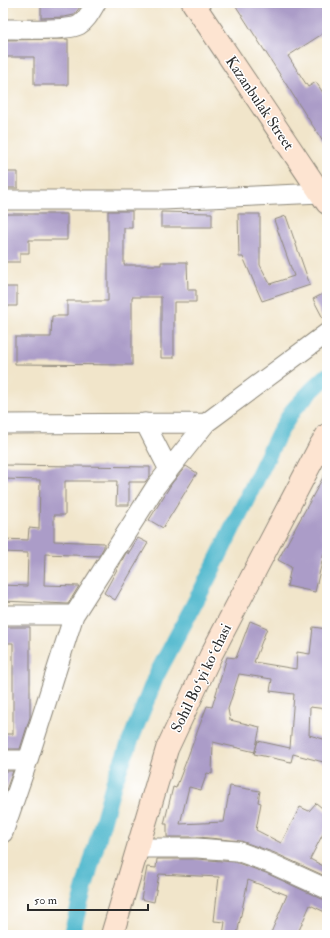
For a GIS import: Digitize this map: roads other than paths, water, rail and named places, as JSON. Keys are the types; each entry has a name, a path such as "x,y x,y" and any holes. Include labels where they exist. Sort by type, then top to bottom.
{"main road":[{"name":"Kazanbulak Street","path":"193,3 324,198"},
{"name":"Sohil Boʻyi koʻchasi","path":"112,935 167,749 211,655 327,435"}],"street":[{"path":"3,30 49,29 77,26 86,19 96,3"},
{"path":"3,200 324,198"},
{"path":"3,833 74,615 156,486 206,423 327,333"},
{"path":"145,423 169,470"},
{"path":"3,424 206,423"},
{"path":"3,615 74,615"},
{"path":"3,760 28,760"},
{"path":"138,848 198,848 237,851 270,863 327,889"}],"waterway":[{"path":"71,935 114,782 156,676 209,576 279,433 293,410 327,376"}]}
